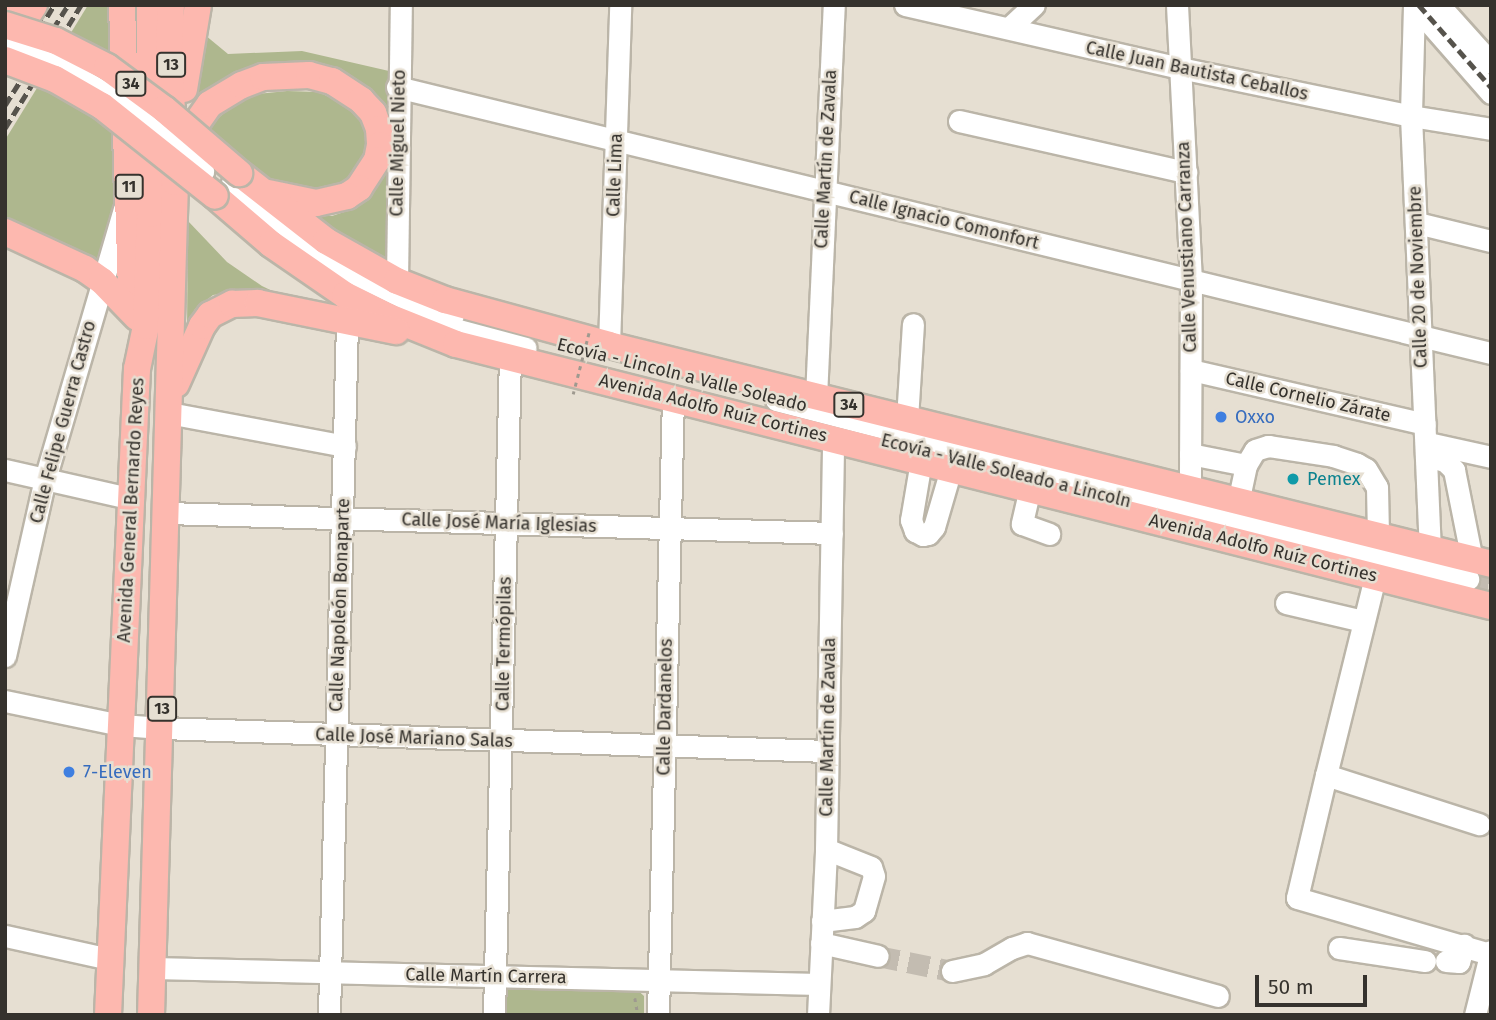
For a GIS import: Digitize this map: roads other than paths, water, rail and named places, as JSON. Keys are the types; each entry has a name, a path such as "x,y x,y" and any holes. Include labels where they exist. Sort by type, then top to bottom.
{"main road":[{"path":"5,15 11,5"},
{"path":"5,48 34,5"},
{"name":"11","path":"122,5 121,67 138,318 137,369"},
{"name":"13","path":"138,318 150,214 150,5"},
{"name":"Avenida General Bernardo Reyes","path":"152,1015 175,182 175,124 169,45 171,5"},
{"path":"175,124 183,94 198,5"},
{"name":"Avenida Adolfo Ruíz Cortines","path":"5,25 56,41 107,67 164,108 271,244 345,295 389,317 456,344 1491,606"},
{"name":"Avenida Adolfo Ruíz Cortines","path":"5,60 55,79 227,185 260,191 326,241 397,281 457,304 599,338 816,397 1430,549 1474,573"},
{"path":"175,182 187,140 202,113 223,95 263,77 288,74 332,81 349,89 373,113 379,129 377,160 359,188 347,196 316,203 260,191"},
{"path":"5,232 60,255 102,281 138,318"},
{"path":"170,408 194,339 210,315 220,308 243,302 456,344"},
{"name":"Avenida General Bernardo Reyes","path":"108,1015 137,369"}],"street":[{"name":"Calle Miguel Nieto","path":"397,281 397,87 401,5"},
{"name":"Calle Lima","path":"599,338 616,140 620,5"},
{"name":"Calle Martín de Zavala","path":"816,397 834,5"},
{"name":"Calle Juan Bautista Ceballos","path":"905,5 1180,68 1491,130"},
{"path":"1009,28 1034,5"},
{"name":"Calle Venustiano Carranza","path":"1177,5 1191,280 1190,490"},
{"path":"1439,5 1491,62"},
{"path":"1414,6 1491,93"},
{"name":"Calle 20 de Noviembre","path":"1414,6 1411,116 1430,549"},
{"path":"5,36 63,57 104,79 165,123 227,185"},
{"name":"Ecovía - Valle Soleado a Lincoln","path":"5,48 61,68 115,99 227,185 288,245 377,300 430,322 1474,573"},
{"name":"Calle Ignacio Comonfort","path":"397,87 1491,353"},
{"path":"959,121 1186,172"},
{"name":"Calle Felipe Guerra Castro","path":"5,656 46,479 129,190"},
{"path":"1417,223 1491,242"},
{"name":"Calle Napoleón Bonaparte","path":"329,1015 347,321"},
{"path":"907,419 914,324"},
{"name":"Calle Termópilas","path":"494,1015 503,740 510,357"},
{"name":"Calle Cornelio Zárate","path":"1191,370 1425,441 1491,457"},
{"name":"Calle Dardanelos","path":"658,1015 673,399"},
{"path":"170,408 345,446"},
{"name":"Calle Martín de Zavala","path":"818,1015 826,849 833,439"},
{"path":"1425,441 1454,470 1474,573"},
{"path":"1238,502 1246,465 1255,450 1268,446 1333,456 1366,469 1377,486 1378,536"},
{"path":"1190,454 1246,465"},
{"path":"921,461 911,520 915,531 923,535 928,534 934,527 951,469"},
{"path":"5,470 132,499"},
{"path":"1030,488 1022,524 1049,534"},
{"name":"Calle José María Iglesias","path":"167,513 832,533"},
{"path":"1375,577 1297,898 1490,952 1475,1015"},
{"path":"1286,603 1363,621"},
{"name":"Calle José Mariano Salas","path":"5,701 121,724 162,728 826,751"},
{"path":"1326,775 1479,824"},
{"path":"822,920 855,918 864,911 874,876 871,867 826,849"},
{"path":"5,936 110,959"},
{"path":"821,943 878,956"},
{"path":"952,971 984,964 1027,943 1218,996"},
{"path":"1339,948 1459,962 1464,945"},
{"name":"Calle Martín Carrera","path":"153,968 819,984"}],"tunnel":[{"path":"1468,579 1491,584"},
{"path":"878,956 952,971"}],"railway":[{"path":"16,68 54,5"},
{"path":"5,105 68,5"},
{"path":"5,128 81,5"},
{"path":"1419,5 1491,87"}],"place":[{"name":"Oxxo","path":"1221,417"},
{"name":"Pemex","path":"1293,479"},
{"name":"7-Eleven","path":"69,772"}]}
